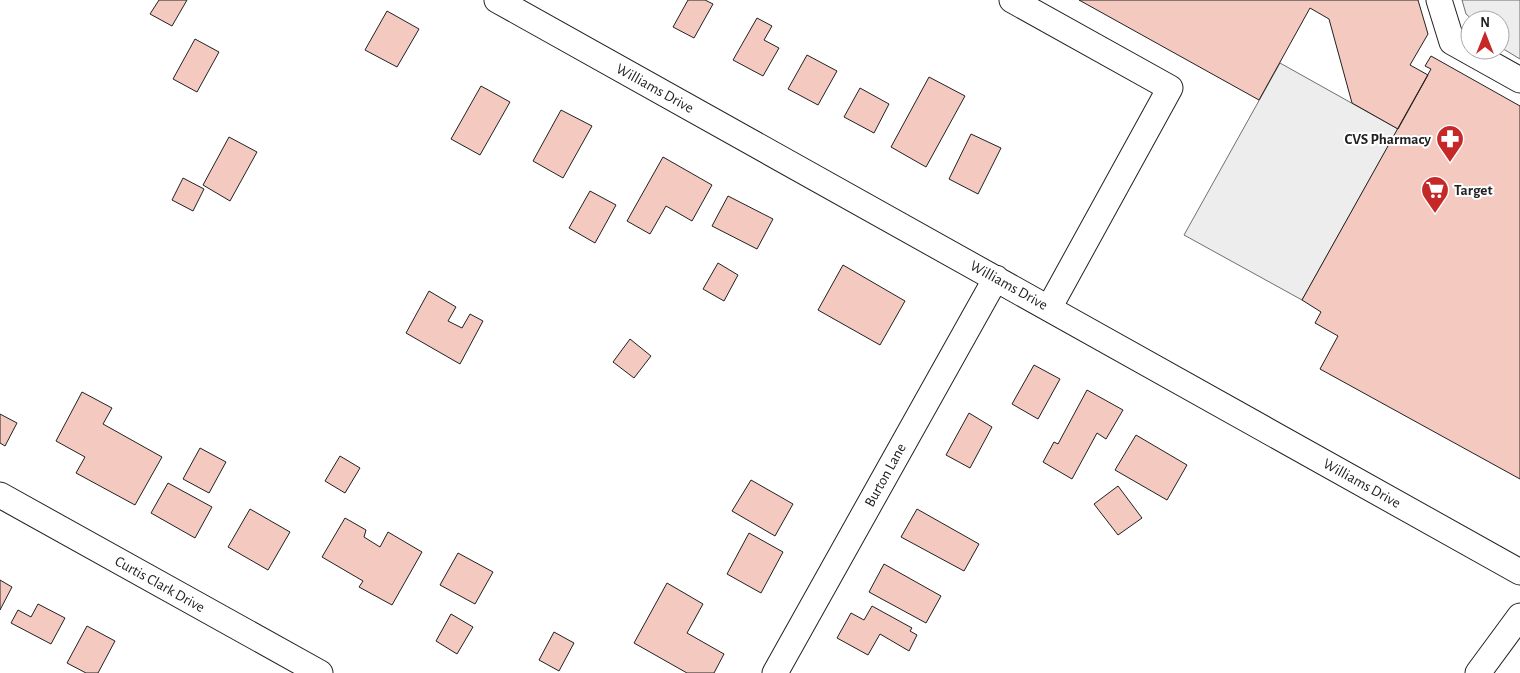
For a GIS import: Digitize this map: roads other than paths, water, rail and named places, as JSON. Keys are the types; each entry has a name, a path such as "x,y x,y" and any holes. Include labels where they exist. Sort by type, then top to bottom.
{"street":[{"name":"Williams Drive","path":"497,0 1520,572"},
{"path":"1012,0 1170,88 1049,308"},
{"path":"1439,0 1452,42 1520,80"},
{"name":"Burton Lane","path":"775,673 996,278"},
{"name":"Curtis Clark Drive","path":"0,495 320,673"},
{"path":"1478,673 1520,616"}],"place":[{"name":"CVS Pharmacy","path":"1450,163"},
{"name":"Target","path":"1435,214"}]}
